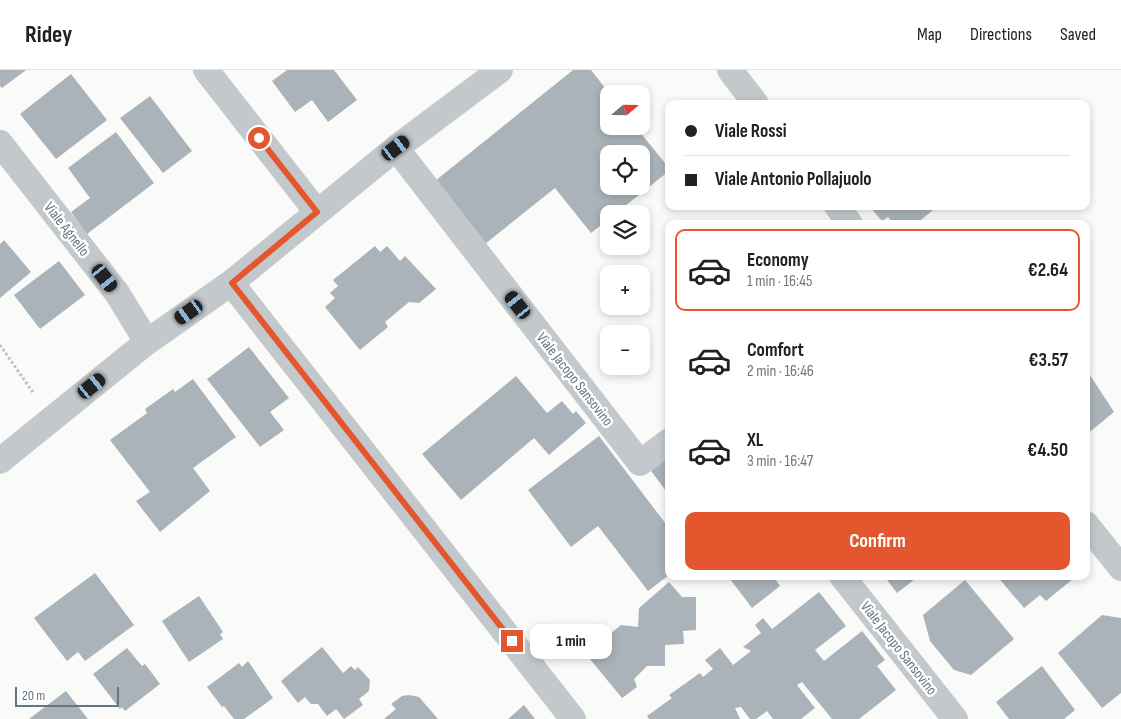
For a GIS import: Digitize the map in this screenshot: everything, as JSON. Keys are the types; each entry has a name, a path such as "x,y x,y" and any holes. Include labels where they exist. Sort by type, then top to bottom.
{"street":[{"path":"206,70 317,212"},
{"path":"0,461 147,342 232,283 396,148 500,70"},
{"path":"730,70 753,100"},
{"name":"Viale Agnello","path":"0,143 117,293 147,342"},
{"name":"Viale Jacopo Sansovino","path":"396,148 640,463 665,444"},
{"path":"232,283 573,719"},
{"path":"1090,529 1121,568"},
{"name":"Viale Jacopo Sansovino","path":"845,580 955,719"}],"path":[{"path":"0,345 50,419"}],"building":[{"path":"0,70 26,70 2,88 0,86"},
{"path":"287,70 334,70 357,100 328,122 312,100 295,112 272,81"},
{"path":"573,70 591,70 603,85 600,85 600,135 642,135 665,163 665,174 650,186 650,145 600,145 600,195 639,195 626,205 600,205 600,226 591,233 555,188 485,244 435,181"},
{"path":"71,74 107,120 56,159 20,114"},
{"path":"150,96 192,151 163,173 120,118"},
{"path":"116,132 154,183 87,234 71,212 90,198 68,168"},
{"path":"872,210 933,210 921,220 891,220 888,217 881,220"},
{"path":"4,240 31,272 0,298 0,244"},
{"path":"375,246 380,252 387,246 400,261 405,256 436,289 419,303 409,302 385,322 388,327 360,350 325,307 335,298 330,293 338,286 333,280"},
{"path":"59,261 85,295 40,329 14,295"},
{"path":"249,347 289,398 270,412 284,430 260,447 207,379"},
{"path":"1090,375 1114,412 1090,432"},
{"path":"516,376 547,413 562,401 573,414 576,411 586,423 549,455 534,438 461,500 422,454"},
{"path":"193,379 236,437 193,468 210,491 160,532 136,501 150,492 110,440 147,413 145,409 173,389 175,392"},
{"path":"599,436 665,523 665,578 648,591 598,526 571,547 528,490"},
{"path":"665,460 665,490 651,471"},
{"path":"95,573 134,625 85,661 78,652 67,661 34,618"},
{"path":"731,580 776,580 780,586 752,608"},
{"path":"887,580 914,580 897,593"},
{"path":"965,580 1014,639 971,675 954,670 930,641 923,615"},
{"path":"1000,580 1072,580 1046,601 1040,595 1024,608"},
{"path":"669,582 682,597 696,597 696,630 683,631 684,644 665,645 665,666 647,666 634,679 637,687 622,698 589,658 611,640 610,634 621,625 638,627 639,608"},
{"path":"819,592 846,626 815,650 824,661 862,631 885,660 877,666 896,690 859,719 832,719 802,682 797,685 815,708 801,719 773,719 767,711 756,719 750,719 741,707 735,708 740,719 649,719 647,716 672,698 669,695 700,673 703,677 713,669 705,660 720,648 733,665 751,651 743,647 761,633 755,625 763,618 772,629"},
{"path":"199,596 223,632 220,634 223,639 189,662 162,621"},
{"path":"1102,615 1121,618 1121,693 1102,708 1058,653"},
{"path":"322,647 343,673 351,666 355,670 358,667 370,680 369,691 359,699 363,705 344,719 336,709 327,716 318,704 311,704 305,697 298,703 281,681"},
{"path":"127,648 142,666 145,664 160,684 125,711 122,707 120,709 93,674"},
{"path":"248,661 273,698 244,719 234,719 207,687 239,663 242,667"},
{"path":"1042,666 1075,710 1064,719 1009,719 996,702"},
{"path":"66,691 88,719 29,719"},
{"path":"402,696 419,697 438,719 384,719 396,709 391,704"},
{"path":"524,705 535,719 508,719"}],"route":[{"path":"259,138 317,212 232,283 512,641"}]}
